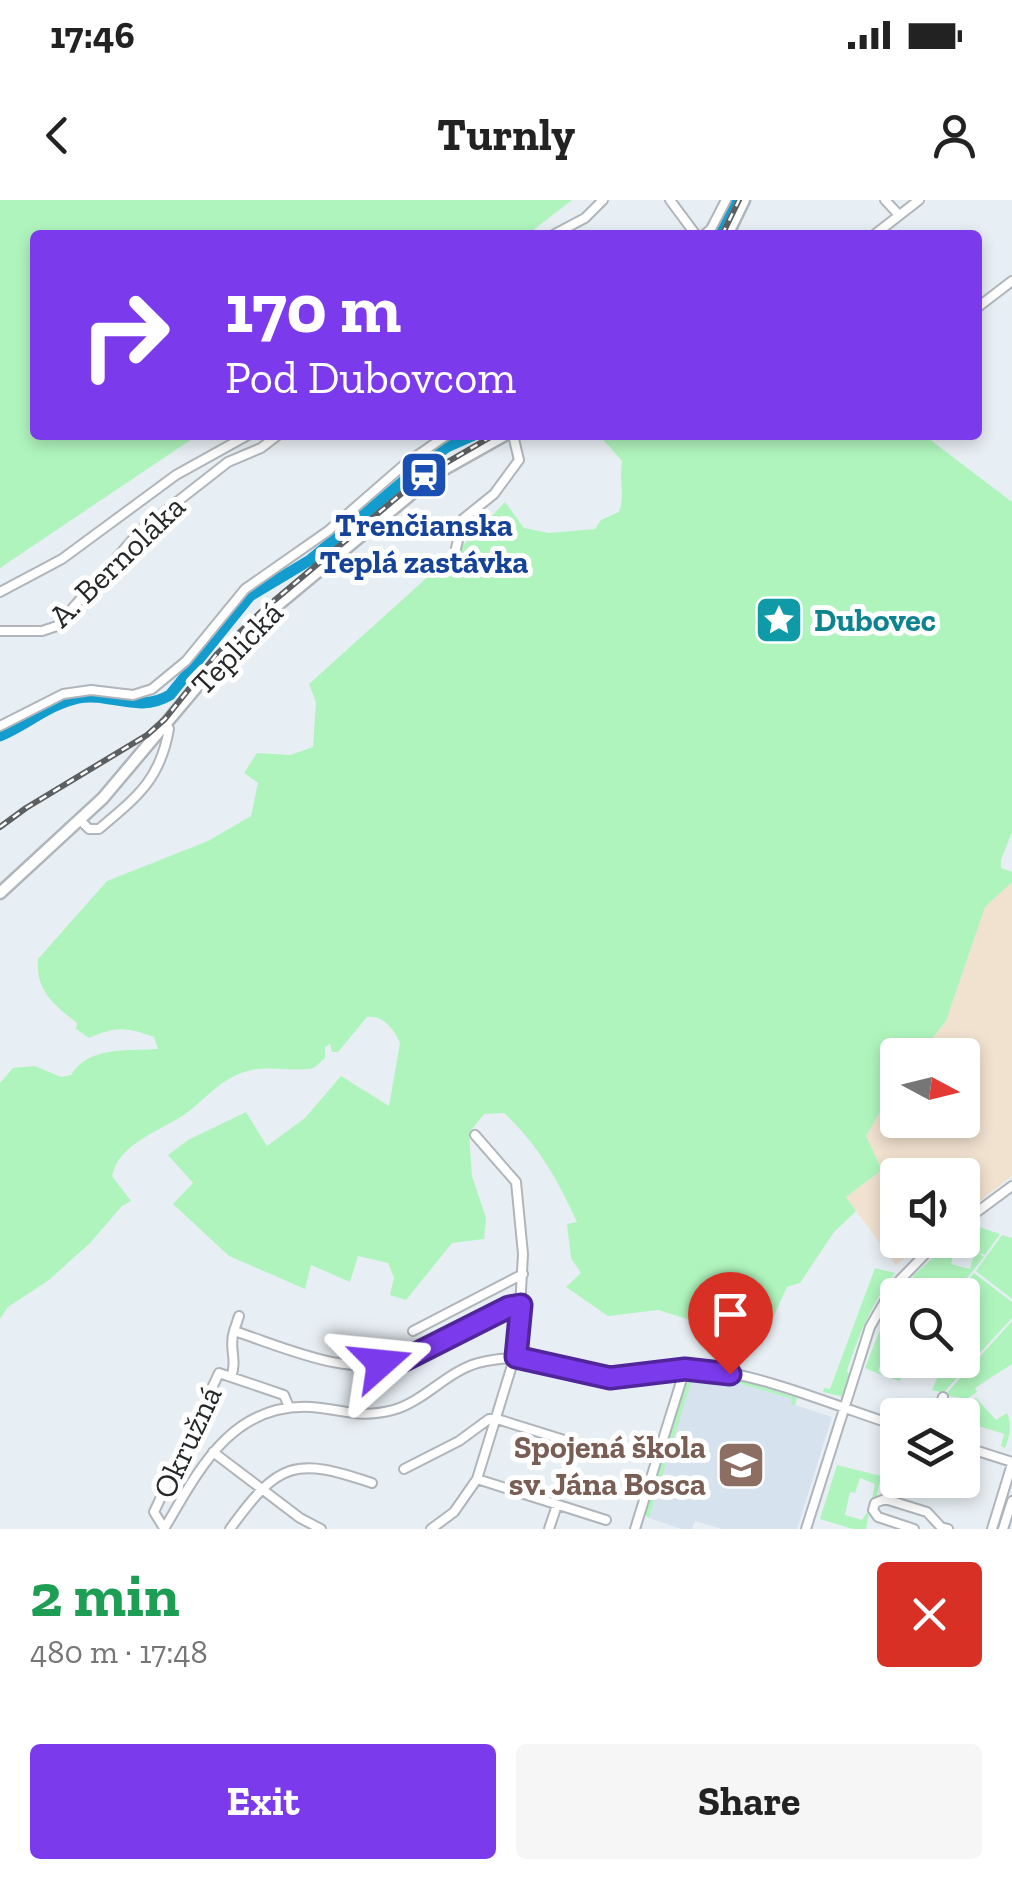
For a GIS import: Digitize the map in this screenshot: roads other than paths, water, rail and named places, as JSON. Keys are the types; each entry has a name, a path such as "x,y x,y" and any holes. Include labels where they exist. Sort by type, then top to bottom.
{"main road":[{"path":"729,230 744,200"},
{"name":"Teplická","path":"0,892 135,764 240,639 410,489 495,440"}],"street":[{"path":"562,230 585,218 604,200"},
{"path":"670,200 692,230"},
{"path":"711,230 726,200"},
{"path":"886,200 899,215"},
{"path":"882,230 919,200"},
{"path":"982,304 1012,281"},
{"path":"0,592 62,559 152,490 239,440"},
{"name":"A. Bernoláka","path":"0,631 42,631 56,626 141,530 228,462 271,440"},
{"path":"0,726 62,694 91,690 133,695 152,689 186,661 245,589 328,531 398,475 414,457 440,440"},
{"path":"453,561 463,520 494,494 519,460 514,440"},
{"name":"Teplická","path":"80,820 89,829 99,829 140,794 160,764 169,729 166,725"},
{"path":"431,1529 454,1512 477,1479 516,1357 522,1274 516,1182 475,1136"},
{"path":"980,1210 1012,1186"},
{"path":"806,1529 870,1328 880,1306 919,1258"},
{"path":"413,1331 522,1274"},
{"path":"234,1331 330,1362 358,1366 404,1360 509,1307 521,1305"},
{"path":"231,1377 237,1361 230,1340 239,1316"},
{"name":"Okružná","path":"289,1407 284,1394 219,1373 154,1512 164,1529 212,1452 240,1425 289,1407 364,1416 380,1413 418,1399 448,1376 476,1364 516,1357 610,1378 685,1369 730,1374 880,1420"},
{"path":"634,1529 685,1369"},
{"path":"404,1469 459,1441 489,1419 577,1444"},
{"path":"212,1452 300,1518 321,1529"},
{"path":"980,1452 1012,1463 992,1529"},
{"path":"230,1529 278,1476 300,1467 323,1468 372,1483"},
{"path":"477,1479 606,1520"},
{"path":"914,1529 878,1518 873,1510 875,1503 885,1498 928,1512 940,1528"},
{"path":"1003,1529 1012,1501"},
{"path":"548,1529 556,1505"},
{"path":"295,1529 300,1518"}],"waterway":[{"path":"718,230 733,200"},
{"path":"0,736 78,698 147,703 170,695 250,596 310,560 426,462 463,440"}],"railway":[{"path":"724,230 739,200"},
{"path":"0,827 147,735 165,719 216,655 263,610 420,478 485,440"}],"place":[{"name":"Trenčianska Teplá zastávka","path":"424,475"},
{"name":"Dubovec","path":"779,620"},
{"name":"Spojená škola sv. Jána Bosca","path":"741,1465"}]}
